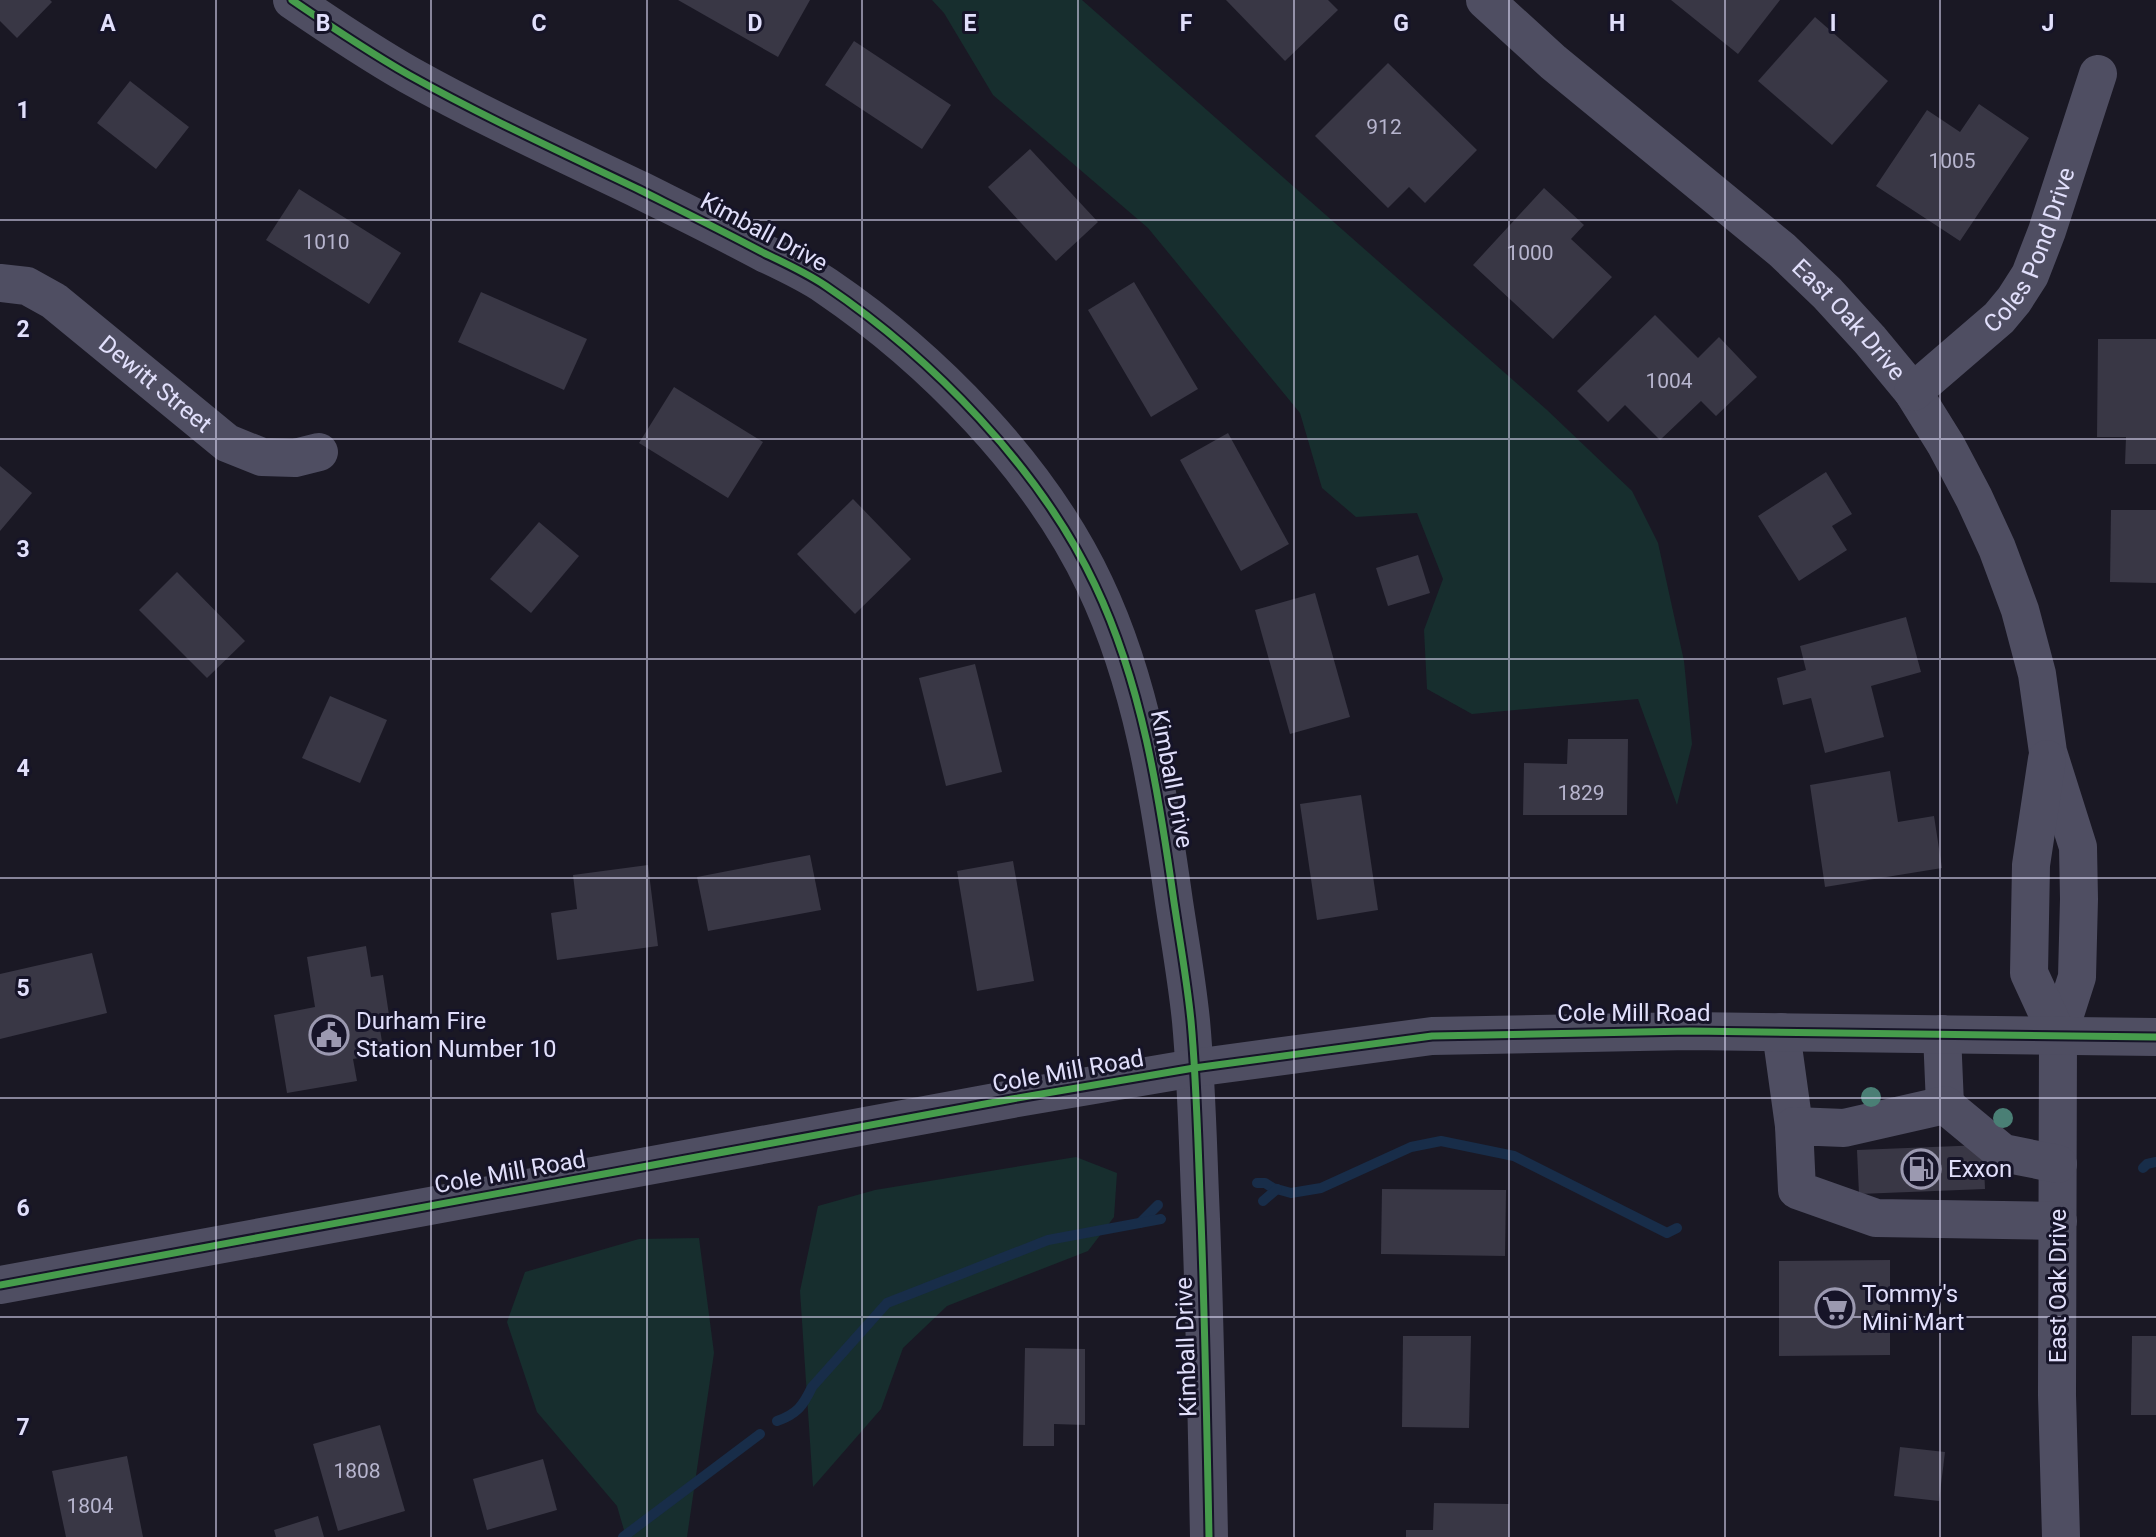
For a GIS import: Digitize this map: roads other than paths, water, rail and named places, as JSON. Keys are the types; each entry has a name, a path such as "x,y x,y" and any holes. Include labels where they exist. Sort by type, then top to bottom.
{"street":[{"name":"Kimball Drive","path":"292,0 398,68 468,106 704,221 820,282 879,324 931,369 985,424 1028,477 1066,532 1095,583 1116,635 1135,695 1165,840 1190,1018 1194,1068 1206,1366 1209,1537"},
{"name":"East Oak Drive","path":"1485,0 1553,62 1782,250 1827,293 1913,392 1946,445 1997,548 2020,610 2037,674 2048,752 2078,846 2077,977 2058,1036 2057,1395 2061,1537"},
{"name":"Coles Pond Drive","path":"1913,392 1998,318 2030,275 2098,74"},
{"name":"Dewitt Street","path":"0,283 27,286 54,301 227,443 262,457 295,458 318,452"},
{"name":"Cole Mill Road","path":"0,1285 1012,1099 1194,1068 1432,1037 1690,1031 2156,1037"},
{"path":"1781,1032 1794,1126 1797,1190 1876,1218 2058,1221"},
{"path":"1942,1034 1945,1105 2003,1153 2058,1164"},
{"path":"1794,1126 1844,1128 1945,1105"}],"waterway":[{"path":"1257,1183 1265,1183 1291,1193 1321,1188 1411,1147 1441,1141 1514,1156 1667,1233 1677,1228"},
{"path":"2143,1168 2156,1162"},
{"path":"1263,1201 1277,1189"},
{"path":"1140,1223 1158,1205"},
{"path":"777,1421 799,1408 812,1387 887,1303 1048,1240 1161,1219"},
{"path":"623,1537 760,1434"}],"place":[{"name":"Durham Fire Station Number 10","path":"329,1035"},
{"name":"Exxon","path":"1921,1169"},
{"name":"Tommy's Mini Mart","path":"1835,1308"}]}
